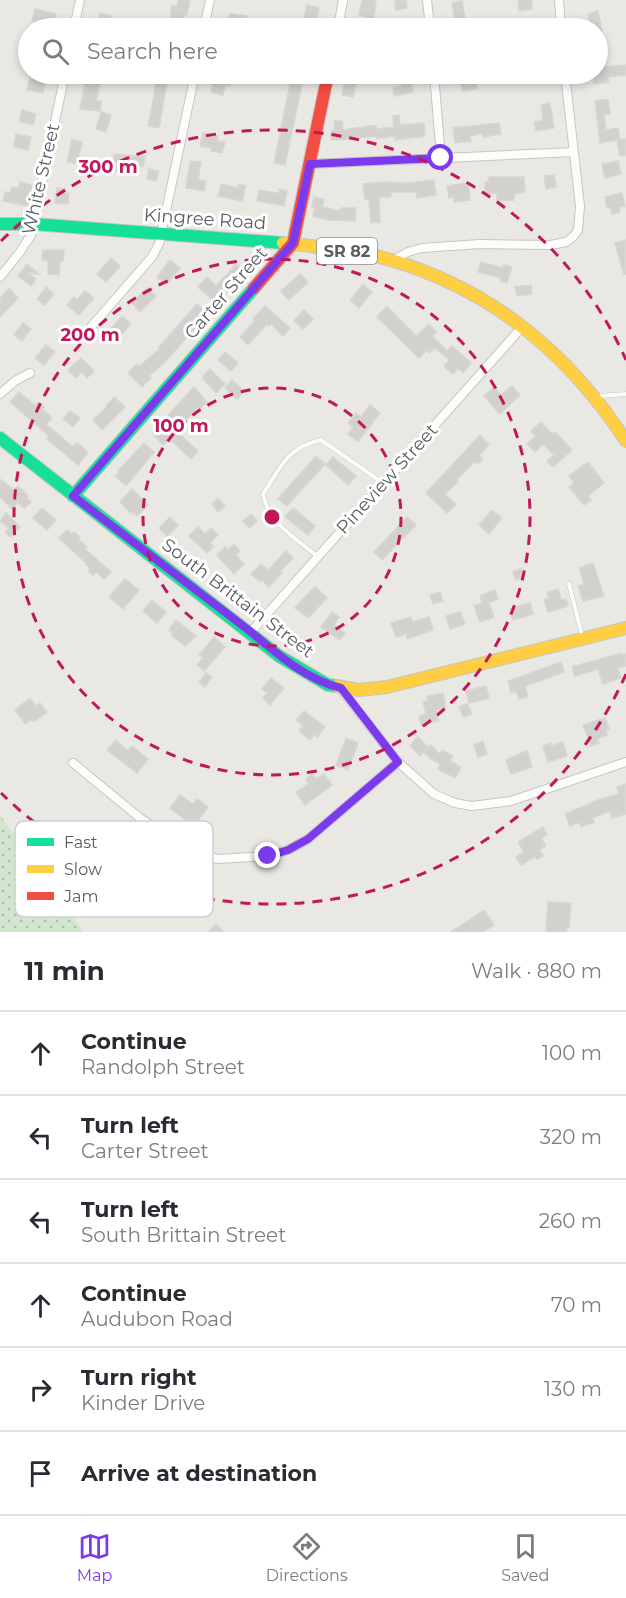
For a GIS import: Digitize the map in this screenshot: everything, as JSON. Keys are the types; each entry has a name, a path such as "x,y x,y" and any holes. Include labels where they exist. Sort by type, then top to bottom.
{"street":[{"path":"76,18 80,0"},
{"path":"206,18 210,0"},
{"path":"340,18 344,0"},
{"path":"427,0 429,18"},
{"path":"559,0 560,18"},
{"name":"White Street","path":"0,277 26,243 33,224 63,84"},
{"path":"91,327 152,256 162,234 193,84"},
{"name":"Carter Street","path":"73,496 293,243 326,84"},
{"path":"435,84 441,158"},
{"path":"392,261 408,252 422,248 480,244 551,245 566,242 578,230 580,219 566,84"},
{"path":"310,164 574,152"},
{"name":"Kingree Road","path":"0,224 33,224 293,243 392,261 430,275 476,297 523,326 556,353 596,397 626,441"},
{"name":"Pineview Street","path":"251,632 523,326"},
{"path":"0,394 15,381 30,373"},
{"name":"South Brittain Street","path":"0,438 279,656 328,685 359,690 387,687 626,628"},
{"path":"341,688 398,762 434,794 455,803 472,806 511,801 626,762"},
{"path":"213,858 268,856 288,850 308,839 398,762"},
{"path":"73,763 144,821"}],"lane":[{"path":"596,397 626,394"},
{"path":"318,557 273,518 265,506 263,494 291,452 308,443 321,440 384,484"},
{"path":"569,584 583,639"}],"green space":[{"path":"0,815 15,836 15,917 72,917 83,932 0,932"}],"building":[{"path":"178,0 190,0 187,15 184,14 183,18 170,18 172,5 177,6"},
{"path":"362,0 376,0 374,18 359,15"},
{"path":"395,0 406,0 407,8 396,10"},
{"path":"518,0 532,0 532,9 519,11"},
{"path":"462,1 465,18 454,18 452,3"},
{"path":"307,5 319,8 317,18 304,18"},
{"path":"35,9 56,14 55,18 33,18"},
{"path":"598,11 599,18 589,18 588,14"},
{"path":"100,13 111,16 110,18 99,18"},
{"path":"230,13 247,16 246,18 229,18"},
{"path":"626,65 626,75 608,77 608,67"},
{"path":"28,84 44,84 43,93 27,90"},
{"path":"85,84 100,84 96,101 101,101 100,111 80,109"},
{"path":"156,84 167,84 159,128 148,126"},
{"path":"213,84 230,84 230,86 225,85 223,95 211,92"},
{"path":"290,84 302,84 285,165 274,163"},
{"path":"344,84 356,84 353,97 342,95"},
{"path":"402,84 412,84 413,92 394,96 393,88 402,86"},
{"path":"461,84 476,84 477,89 462,91"},
{"path":"608,99 610,114 604,115 606,130 618,128 620,140 626,139 626,155 620,156 617,140 600,143 595,101"},
{"path":"550,103 554,128 536,131 534,122 543,120 541,105"},
{"path":"22,110 36,114 33,125 19,121"},
{"path":"101,112 111,115 106,132 96,129"},
{"path":"399,115 400,125 424,123 425,136 395,140 395,136 377,139 376,136 331,140 331,131 335,130 334,121 342,121 343,130 376,125 376,129 394,127 393,116"},
{"path":"499,123 501,134 483,137 483,133 470,136 471,141 455,143 453,128"},
{"path":"203,133 218,136 217,141 225,142 222,153 200,146"},
{"path":"16,134 31,137 28,150 14,147"},
{"path":"72,139 82,142 77,164 67,162"},
{"path":"114,154 145,157 143,167 126,165 125,173 112,171"},
{"path":"190,161 201,162 198,180 206,181 204,191 186,188"},
{"path":"618,161 621,174 605,178 602,164"},
{"path":"149,169 159,171 156,181 147,179"},
{"path":"554,175 556,187 546,189 544,176"},
{"path":"489,177 524,177 525,192 514,194 514,200 497,201 497,193 485,194 485,182 489,181"},
{"path":"434,180 436,195 417,198 416,192 391,192 391,197 379,197 380,222 371,223 369,199 365,200 363,184"},
{"path":"20,182 32,185 28,206 3,201 5,192 10,193 12,187 19,188"},
{"path":"468,183 470,200 454,202 454,197 449,198 447,186"},
{"path":"221,184 238,188 239,184 246,186 242,201 218,196"},
{"path":"57,188 64,189 64,193 69,193 68,204 55,203"},
{"path":"279,189 287,191 284,206 257,201 259,190 279,193"},
{"path":"622,193 625,206 619,207 620,212 612,214 611,207 607,208 605,197"},
{"path":"314,197 324,199 322,207 340,211 341,208 356,208 355,221 330,220 313,216"},
{"path":"626,240 626,274 624,275 615,243"},
{"path":"43,250 64,250 59,275 48,274 48,261 42,260"},
{"path":"111,258 120,266 106,282 97,274"},
{"path":"170,260 180,268 167,284 157,277"},
{"path":"481,262 503,268 504,265 512,267 507,283 500,281 501,278 478,272"},
{"path":"27,264 39,274 27,273 36,279 31,286 18,276"},
{"path":"236,264 244,271 217,304 198,287 207,277 216,286"},
{"path":"300,274 308,282 289,300 281,291"},
{"path":"363,284 372,292 359,308 350,300"},
{"path":"531,285 532,294 517,296 515,287"},
{"path":"46,287 54,294 45,305 37,299"},
{"path":"9,288 18,298 0,317 0,298"},
{"path":"147,288 156,296 140,312 132,303"},
{"path":"85,291 94,298 79,315 67,305 74,297 77,300"},
{"path":"197,304 208,314 163,364 149,376 151,378 142,387 128,373 160,349 158,348"},
{"path":"265,306 290,328 283,336 271,324 269,326 267,324 248,345 240,337"},
{"path":"387,306 416,336 429,324 437,332 432,336 447,351 452,346 471,363 463,373 458,368 453,374 444,366 449,360 435,348 430,353 427,350 419,358 377,317"},
{"path":"304,310 313,319 303,329 294,321"},
{"path":"122,316 131,324 113,344 104,336"},
{"path":"23,323 31,329 22,341 14,335"},
{"path":"46,345 55,352 44,365 35,358"},
{"path":"225,352 238,363 231,371 218,360"},
{"path":"81,358 94,371 87,378 82,372 76,378 68,370"},
{"path":"210,369 225,384 216,393 203,379"},
{"path":"232,380 244,391 237,399 225,388"},
{"path":"512,386 520,395 500,414 484,396 494,387 501,395"},
{"path":"194,387 207,402 198,410 197,408 176,431 198,451 191,459 172,441 168,440 163,445 152,433"},
{"path":"19,392 35,405 38,402 44,407 42,409 52,418 46,424 73,447 77,443 88,452 78,465 47,439 49,436 10,402"},
{"path":"114,397 125,407 102,430 93,420"},
{"path":"370,405 380,413 358,442 348,434 353,427 348,423 356,413 361,417"},
{"path":"70,411 80,418 73,427 63,419"},
{"path":"541,422 552,434 555,432 572,450 553,467 547,461 554,455 543,444 535,452 527,444 536,436 531,431"},
{"path":"480,435 489,445 479,455 483,459 478,464 475,461 445,494 456,504 447,513 426,493"},
{"path":"144,443 154,452 126,486 115,476"},
{"path":"316,456 325,464 287,506 278,499"},
{"path":"333,457 356,476 348,485 326,465"},
{"path":"588,462 604,483 588,496 591,500 584,505 569,487 574,483 569,476"},
{"path":"0,479 14,490 18,486 31,502 24,508 18,503 12,509 0,497"},
{"path":"132,489 148,505 137,516 120,502"},
{"path":"218,498 225,506 218,512 212,504"},
{"path":"42,508 56,520 47,530 33,518"},
{"path":"293,508 315,526 308,535 285,517"},
{"path":"492,510 502,518 489,534 479,525"},
{"path":"6,513 20,527 10,537 5,532 9,528 0,521"},
{"path":"251,514 257,521 249,528 243,521"},
{"path":"170,517 178,525 167,536 159,528"},
{"path":"407,517 416,525 382,560 374,552"},
{"path":"198,527 205,534 211,528 218,535 210,543 214,546 207,553 189,536"},
{"path":"67,530 80,537 78,539 87,547 85,549 111,572 104,579 96,572 93,575 88,571 90,568 86,563 59,538"},
{"path":"234,544 240,551 236,555 244,564 234,574 217,555 225,547 228,550"},
{"path":"286,551 293,558 269,587 251,574 261,564 268,570"},
{"path":"593,563 604,596 583,601 578,586 584,584 579,568"},
{"path":"521,568 525,576 516,580 513,572"},
{"path":"125,579 139,590 123,609 109,597"},
{"path":"315,586 327,598 308,618 295,608"},
{"path":"558,589 561,600 566,599 568,606 548,612 544,600 549,598 547,593"},
{"path":"495,590 498,599 489,603 494,617 480,622 474,606 482,603 480,596"},
{"path":"440,592 443,601 433,604 430,595"},
{"path":"152,600 166,612 157,623 143,611"},
{"path":"530,603 533,614 513,620 510,609"},
{"path":"332,612 339,617 334,625 345,633 340,640 321,627"},
{"path":"459,612 465,624 450,629 446,616"},
{"path":"411,617 413,622 429,617 433,630 407,639 406,634 396,637 391,623"},
{"path":"176,620 196,636 185,646 171,635 173,632 169,630"},
{"path":"214,637 225,647 204,671 197,665 203,658 199,655"},
{"path":"621,653 621,655 626,654 626,666 618,668 621,678 603,684 598,669 575,676 572,667"},
{"path":"561,662 564,672 525,686 528,697 519,699 516,691 511,693 508,681"},
{"path":"206,673 212,677 205,687 199,682"},
{"path":"271,678 284,688 270,705 263,698 267,693 262,689"},
{"path":"486,686 489,698 469,703 466,691"},
{"path":"443,693 446,707 436,710 438,721 421,725 419,716 426,714 423,701 428,701 427,696"},
{"path":"30,698 36,706 40,703 47,712 34,722 32,719 25,724 15,710"},
{"path":"467,703 472,714 464,717 459,707"},
{"path":"304,711 325,727 317,737 314,735 310,740 299,731 303,726 296,720"},
{"path":"605,718 609,729 606,730 607,735 597,739 599,743 591,746 583,725"},
{"path":"418,737 428,747 420,756 410,746"},
{"path":"346,738 358,743 348,770 336,765"},
{"path":"116,740 128,751 132,746 148,759 137,773 107,750"},
{"path":"483,741 487,754 478,757 474,745"},
{"path":"563,742 567,756 548,762 543,746"},
{"path":"431,745 440,754 442,750 453,756 450,761 461,767 455,778 438,769 440,764 424,752"},
{"path":"527,750 532,767 511,774 506,760"},
{"path":"312,774 316,779 324,774 332,785 305,805 296,792 309,784 306,779"},
{"path":"626,784 626,814 612,818 610,811 592,818 594,822 581,827 579,822 570,826 565,814 619,794 617,787"},
{"path":"180,795 193,804 197,799 208,807 198,821 187,821 170,808"},
{"path":"543,827 547,835 541,838 546,846 539,850 543,856 537,859 535,857 521,865 516,857 524,852 518,842"},
{"path":"548,902 571,903 569,928 566,932 546,932"},
{"path":"484,910 494,925 483,932 451,932"},
{"path":"216,924 224,932 208,932"}],"traffic: fast":[{"path":"0,224 33,224 283,243"},
{"path":"73,496 254,288"},
{"path":"0,438 279,656 328,685 337,686"}],"traffic: slow":[{"path":"283,243 337,249 391,260 463,289 525,329 553,353 580,380 626,441"},
{"path":"337,686 359,690 387,687 626,628"}],"traffic: jam":[{"path":"254,288 293,243 326,84"}],"route":[{"path":"268,856 288,850 308,839 398,762 341,688 328,685 279,656 73,496 293,243 310,164 441,158"}]}
